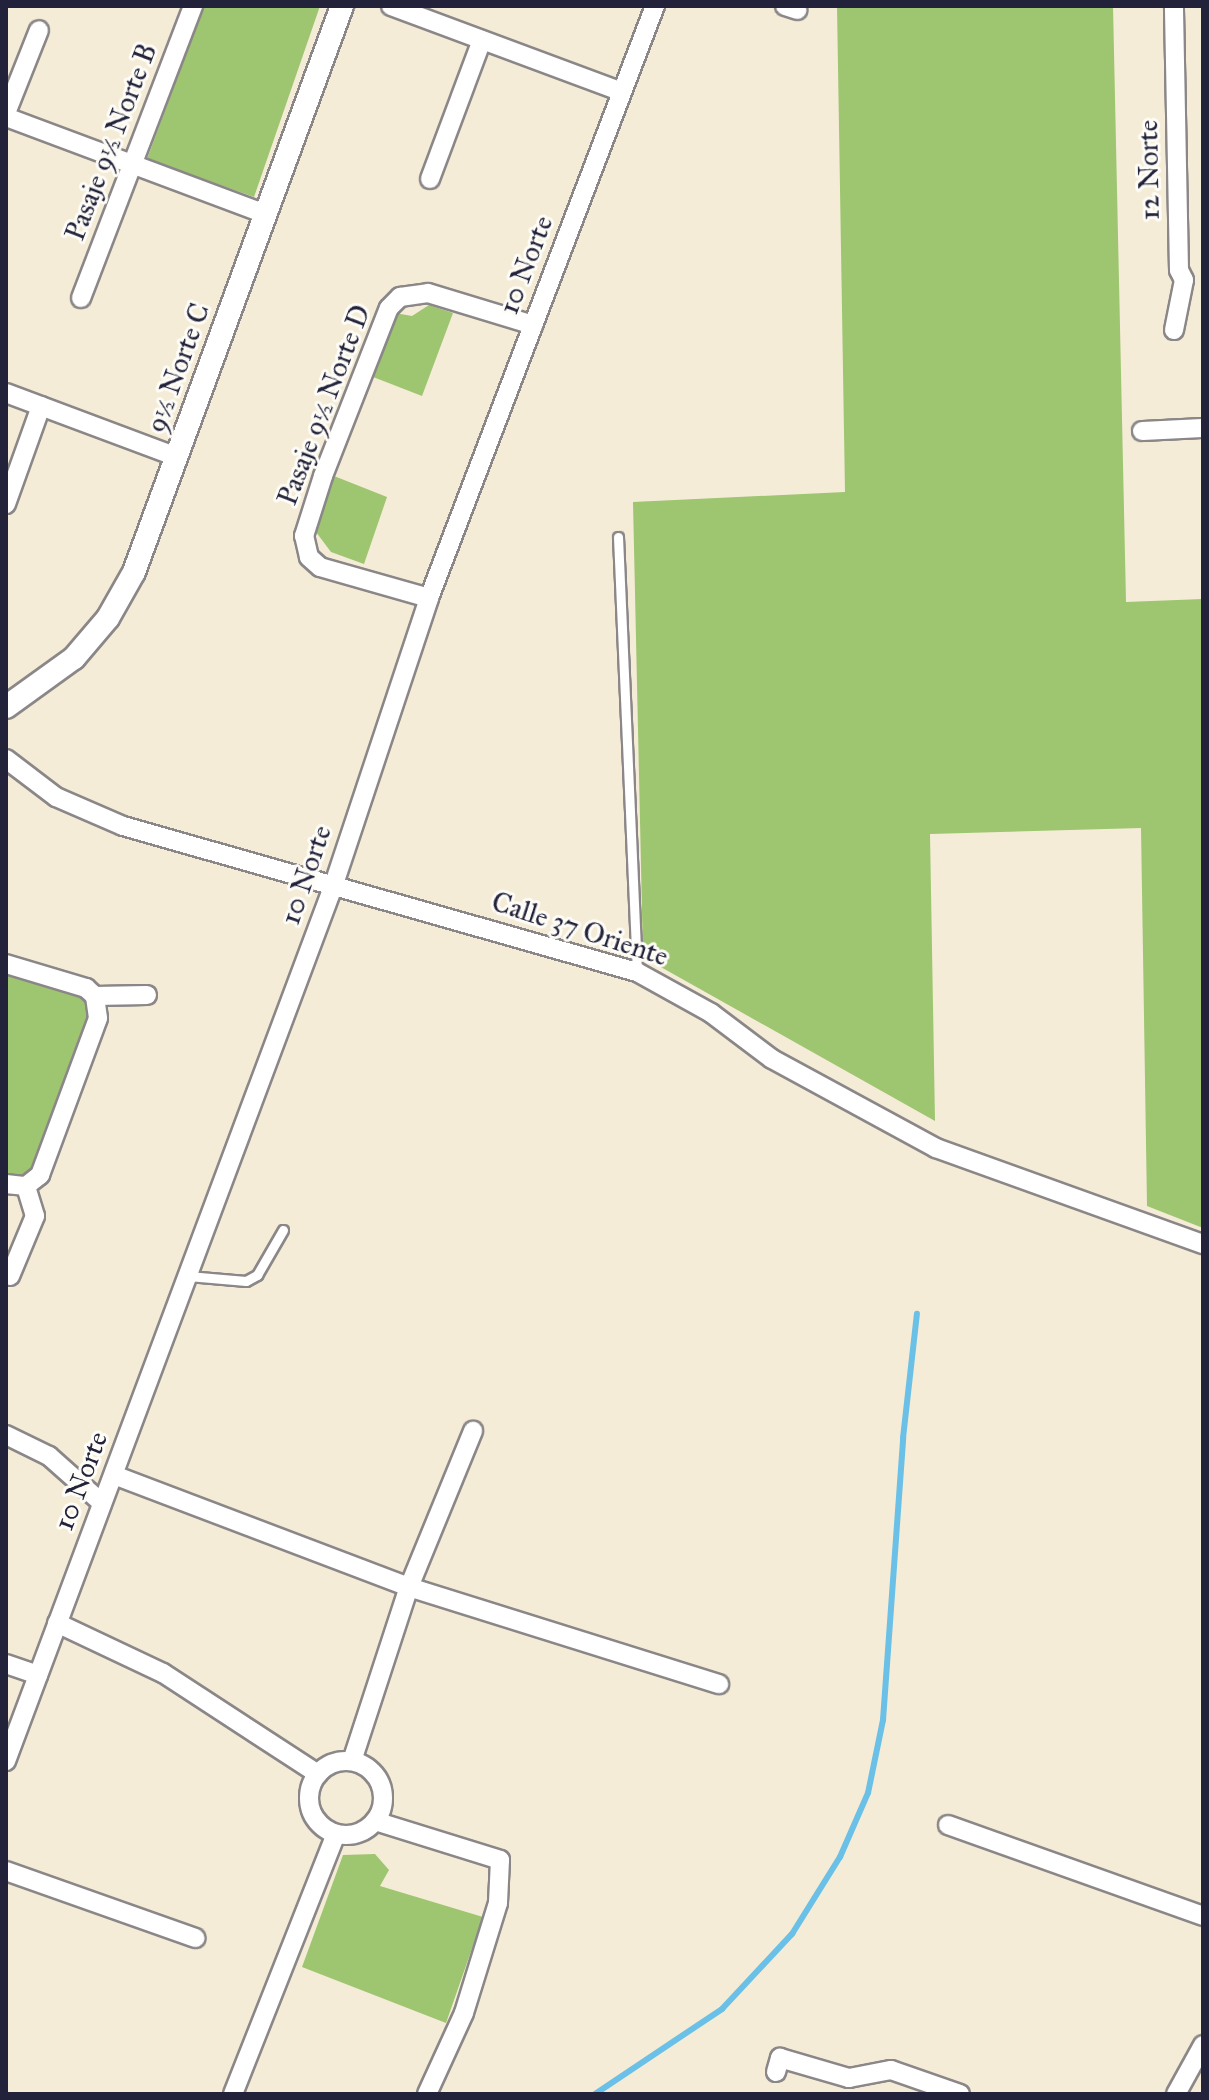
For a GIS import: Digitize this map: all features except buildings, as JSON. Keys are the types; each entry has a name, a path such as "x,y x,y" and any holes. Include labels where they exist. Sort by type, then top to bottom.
{"street":[{"name":"Pasaje 9½ Norte B","path":"81,298 193,6"},
{"name":"9½ Norte C","path":"6,707 55,675 108,618 134,572 342,6"},
{"path":"391,6 622,92"},
{"name":"10 Norte","path":"6,1761 334,884 429,598 655,6"},
{"name":"12 Norte","path":"1174,6 1179,270 1184,280 1174,330"},
{"path":"39,30 6,115 266,214"},
{"path":"430,179 482,40"},
{"path":"1184,280 1203,285"},
{"name":"Pasaje 9½ Norte D","path":"429,598 320,567 304,548 323,476 389,308 412,293 467,303 533,325"},
{"path":"6,393 177,457"},
{"path":"6,504 41,406"},
{"path":"1142,431 1203,428"},
{"name":"Calle 37 Oriente","path":"6,759 56,797 100,818 637,972 711,1013 772,1059 936,1148 1203,1244"},
{"path":"6,964 86,988 95,996 98,1018 40,1175 26,1186 6,1184"},
{"path":"95,996 147,995"},
{"path":"10,1276 35,1216 26,1186"},
{"path":"352,1761 409,1587 473,1431"},
{"path":"6,1435 49,1456 102,1503"},
{"path":"114,1475 409,1587 719,1684"},
{"path":"57,1623 163,1673 318,1774"},
{"path":"6,1664 38,1675"},
{"path":"352,1761 364,1765 381,1785 383,1797 375,1821 357,1834 336,1834 313,1816 309,1802 318,1774 337,1762 352,1761"},
{"path":"375,1821 500,1860 498,1903 490,1931 464,2013 427,2094"},
{"path":"948,1825 1203,1916"},
{"path":"233,2094 336,1834"},
{"path":"6,1871 195,1938"},
{"path":"1176,2094 1203,2045"},
{"path":"776,2072 780,2058 849,2078 891,2070 960,2094"}],"lane":[{"path":"618,537 637,972"},
{"path":"188,1276 232,1284 246,1281 257,1275 283,1230"}],"green space":[{"path":"204,6 320,6 254,197 147,159"},
{"path":"837,6 1113,6 1126,602 1203,599 1203,1228 1147,1206 1141,828 930,834 935,1121 643,957 633,502 845,492"},
{"path":"429,305 453,313 422,396 368,375 395,313 412,316"},
{"path":"334,476 387,497 364,564 331,552 316,532"},
{"path":"6,964 86,988 98,1007 40,1175 6,1184"},
{"path":"375,1854 389,1870 380,1886 483,1917 446,2023 302,1967 343,1855"}],"waterway":[{"path":"595,2094 722,2009 792,1934 840,1857 868,1793 883,1720 903,1438 917,1314"}]}
